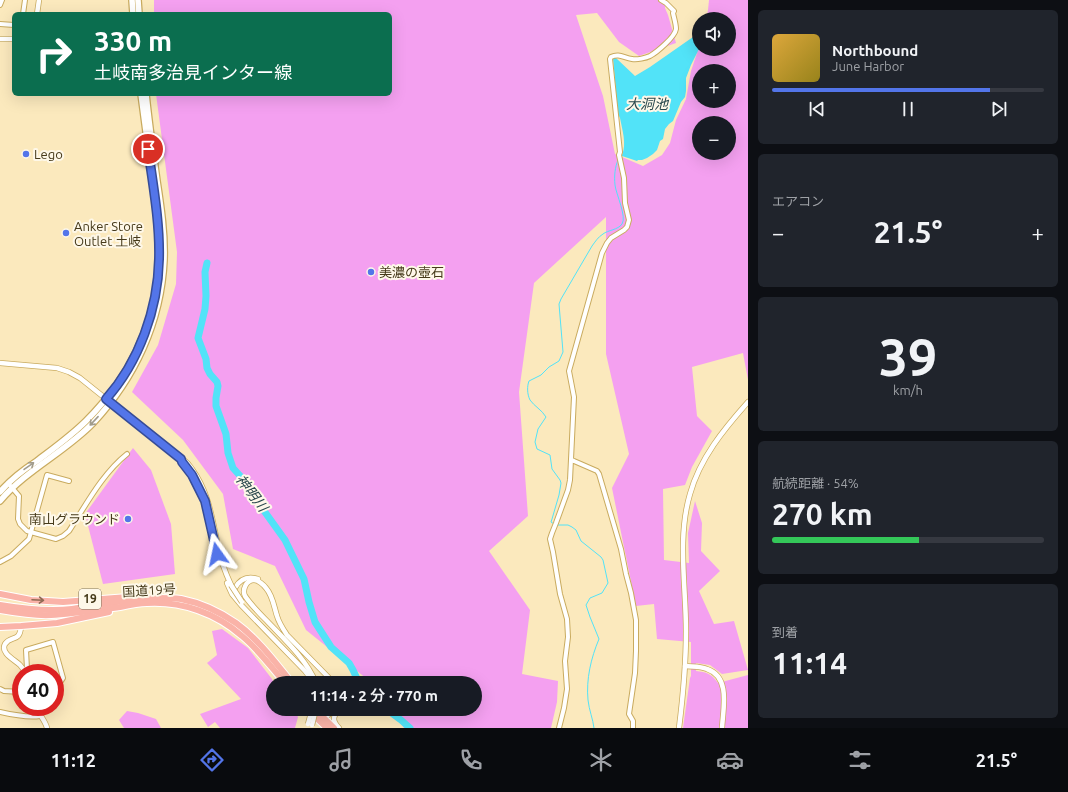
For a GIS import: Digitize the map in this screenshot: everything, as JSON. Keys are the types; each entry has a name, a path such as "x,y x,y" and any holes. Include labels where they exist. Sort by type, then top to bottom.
{"highway":[{"name":"19","path":"0,594 31,600 63,602 162,594 180,599"},
{"name":"国道19号","path":"0,605 24,609 51,610 72,609 146,598 180,599 210,608 237,624 261,646 287,676"},
{"name":"国道19号","path":"0,610 24,614 49,615 78,613 147,603 186,606 212,616 232,628 252,644 279,676"},
{"name":"19","path":"0,626 21,626 71,621 134,605"},
{"path":"314,716 325,728"},
{"path":"323,716 334,728"}],"main road":[{"path":"132,0 133,12"},
{"path":"138,0 139,12"},
{"path":"0,500 12,487 92,424 123,376 141,341 151,312 159,258 158,226 140,96"},
{"path":"0,492 8,482 55,447 108,401 126,382 146,343 158,306 164,258 160,198 146,96"}],"street":[{"path":"0,5 2,0"},
{"path":"23,12 25,0"},
{"path":"37,12 39,0"},
{"path":"559,728 567,689 565,661 568,637 567,619 560,594 550,539 570,480 574,397 569,371 602,253 611,238 627,227 629,220 625,203 624,178 619,155 620,152 610,59 612,56 617,55 633,59 649,56 674,35 676,29 673,13 674,11 661,0"},
{"path":"0,24 12,24"},
{"path":"0,38 12,39"},
{"path":"0,363 57,368 69,372 80,378 184,460 195,472 206,495 226,575 242,602 313,676"},
{"path":"679,728 685,666 686,631 683,557 686,510 695,479 707,455 725,429 748,402"},
{"path":"8,482 19,496 18,519 20,524 31,533 56,539 69,531 102,480 127,454"},
{"path":"181,459 192,475 205,501 219,563 232,594 309,676"},
{"path":"571,460 574,460 599,474 621,549 636,620 635,673 629,714 633,721 633,728"},
{"path":"0,562 11,556 28,539 47,475 69,481"},
{"path":"233,586 245,578 252,577 260,579 268,586 273,595 280,620 285,628 328,676"},
{"path":"313,676 296,653 252,606 244,594 244,588 247,583 253,580 258,581 266,588 272,597 277,617 282,628 287,635 328,676"},
{"path":"19,664 9,656 4,650 4,647 6,642 20,634 21,626"},
{"path":"26,664 26,650 53,642 59,664"},
{"path":"685,666 709,669 718,676 722,682 724,690 722,728"},
{"path":"0,690 12,691"},
{"path":"0,712 12,715"},
{"path":"24,716 40,716 48,728"},
{"path":"309,726 313,716"},
{"path":"334,716 334,721 339,728"}],"shaded area":[{"path":"154,0 665,0 665,8 676,43 639,56 619,42 597,13 576,15 603,96 615,154 643,166 662,155 670,143 676,120 686,99 692,68 692,108 736,108 736,64 693,64 696,56 736,56 736,12 708,12 709,0 748,0 748,380 743,353 692,367 697,416 712,431 692,467 685,485 663,489 664,560 689,563 688,533 695,501 702,523 701,551 720,571 699,591 714,624 734,621 748,670 722,674 710,665 696,663 696,671 708,674 718,683 748,675 748,728 683,728 691,676 691,642 657,639 654,604 636,606 612,488 629,454 606,354 606,217 534,283 519,392 528,516 489,551 530,610 522,674 558,681 557,702 551,728 404,728 396,716 482,716 482,676 363,676 306,630 275,566 233,549 223,494 183,440 132,392 158,345 176,284 177,252 156,96 392,96 392,12 154,12"},
{"name":"南山グラウンド","path":"133,448 151,470 171,524 175,574 103,584 85,514"},
{"path":"222,629 248,648 270,676 266,676 266,716 297,716 295,728 220,728 215,722 208,727 200,714 241,699 207,663 217,655 212,631"},
{"path":"127,711 156,719 161,728 124,728 119,720"}],"water":[{"name":"大洞池","path":"692,38 692,56 696,56 686,78 685,97 681,102 673,121 665,129 663,139 660,141 657,150 647,158 637,161 622,156 624,141 618,114 613,58 616,58 635,76"}],"waterway":[{"path":"554,524 551,522 561,483 552,469 550,455 537,449 535,442 538,429 546,417 530,400 528,385 529,381 541,375 549,367 559,361 563,352 559,304 561,299 592,246 601,235 618,228 622,224 623,216 615,182 615,169 618,160"},
{"name":"神明川","path":"207,263 205,272 205,309 198,338 206,359 207,368 217,382 216,406 226,434 228,453 233,468 252,489 262,508 285,540 304,579 315,622 331,647 349,663 356,676"},
{"path":"557,525 568,525 572,527 576,530 581,541 601,557 608,583 602,593 590,598 586,605 599,639 591,661 588,676 589,704 594,728"},
{"name":"神明川","path":"396,716 410,728"}],"place":[{"name":"Lego","path":"26,154"},
{"name":"Anker Store Outlet 土岐","path":"66,233"},
{"name":"美濃の壺石","path":"371,272"},
{"name":"南山グラウンド","path":"128,519"}],"route":[{"path":"148,149 158,226 159,258 157,280 151,312 141,341 123,376 106,399 181,459 198,484 202,494 207,508 217,554"}]}
